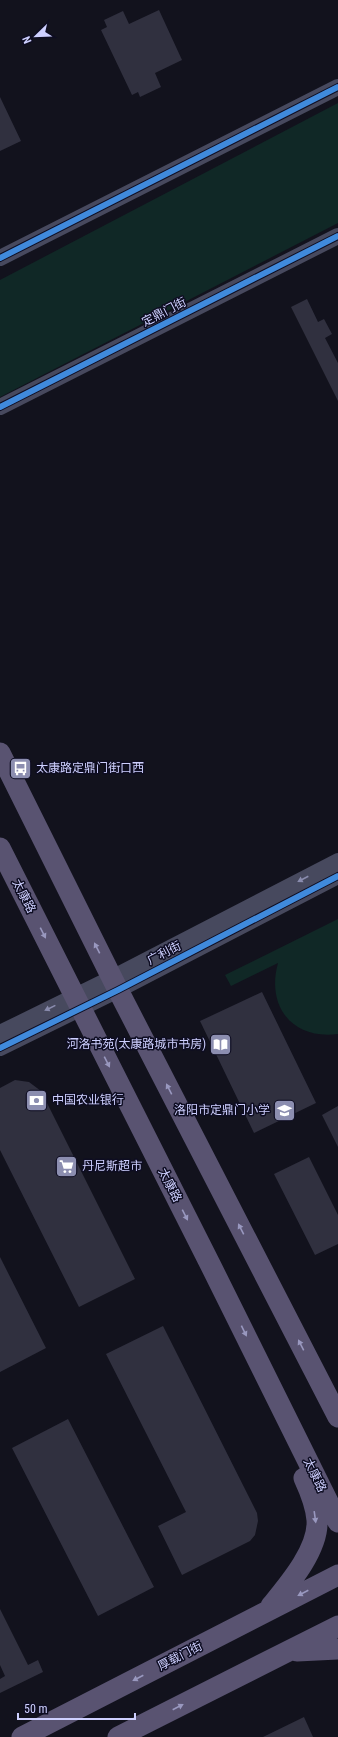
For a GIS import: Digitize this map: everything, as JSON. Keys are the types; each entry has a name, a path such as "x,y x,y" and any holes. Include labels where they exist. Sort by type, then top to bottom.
{"main road":[{"path":"0,753 115,984 338,1417"},
{"name":"太康路","path":"0,848 338,1522"},
{"path":"312,1366 338,1387"},
{"path":"266,1612 293,1579 312,1545 317,1520 310,1491 275,1421 272,1389"},
{"name":"厚载门街","path":"22,1737 338,1576"},
{"path":"118,1737 338,1626"},
{"path":"285,1653 338,1648"}],"street":[{"path":"0,258 338,87"},
{"name":"定鼎门街","path":"0,407 338,236"},
{"name":"广利街","path":"115,984 338,861"},
{"name":"广利街","path":"0,1048 77,1003 338,876"},
{"name":"广利街","path":"0,1033 77,1003"}],"green space":[{"path":"338,103 338,223 0,397 0,280"},
{"path":"338,919 338,1034 322,1034 308,1031 296,1026 286,1017 280,1006 276,993 275,979 278,963 231,986 225,975"}],"building":[{"path":"159,10 182,60 155,73 161,87 140,97 138,92 132,95 101,30 107,27 104,20 123,11 129,24"},
{"path":"0,97 21,141 0,151"},
{"path":"307,299 318,322 324,319 332,334 325,338 338,363 338,401 291,307"},
{"path":"262,992 316,1103 254,1133 200,1021"},
{"path":"15,1080 29,1082 41,1091 135,1279 79,1307 0,1150 0,1088"},
{"path":"338,1106 338,1147 322,1115"},
{"path":"309,1157 338,1215 338,1244 315,1255 274,1174"},
{"path":"0,1257 46,1348 0,1372"},
{"path":"163,1326 257,1513 258,1521 255,1535 250,1541 182,1575 158,1526 186,1512 106,1354"},
{"path":"68,1419 154,1587 98,1616 12,1448"},
{"path":"0,1609 28,1665 38,1660 43,1672 0,1693 0,1679 5,1676 0,1665"},
{"path":"304,1717 313,1737 263,1737"}],"cycle path":[{"path":"0,258 338,87"},
{"path":"0,407 338,236"},
{"path":"0,1048 118,990 338,876"}],"place":[{"name":"太康路定鼎门街口西","path":"20,768"},
{"name":"河洛书苑(太康路城市书房)","path":"221,1044"},
{"name":"中国农业银行","path":"36,1100"},
{"name":"洛阳市定鼎门小学","path":"285,1110"},
{"name":"丹尼斯超市","path":"66,1166"}]}
